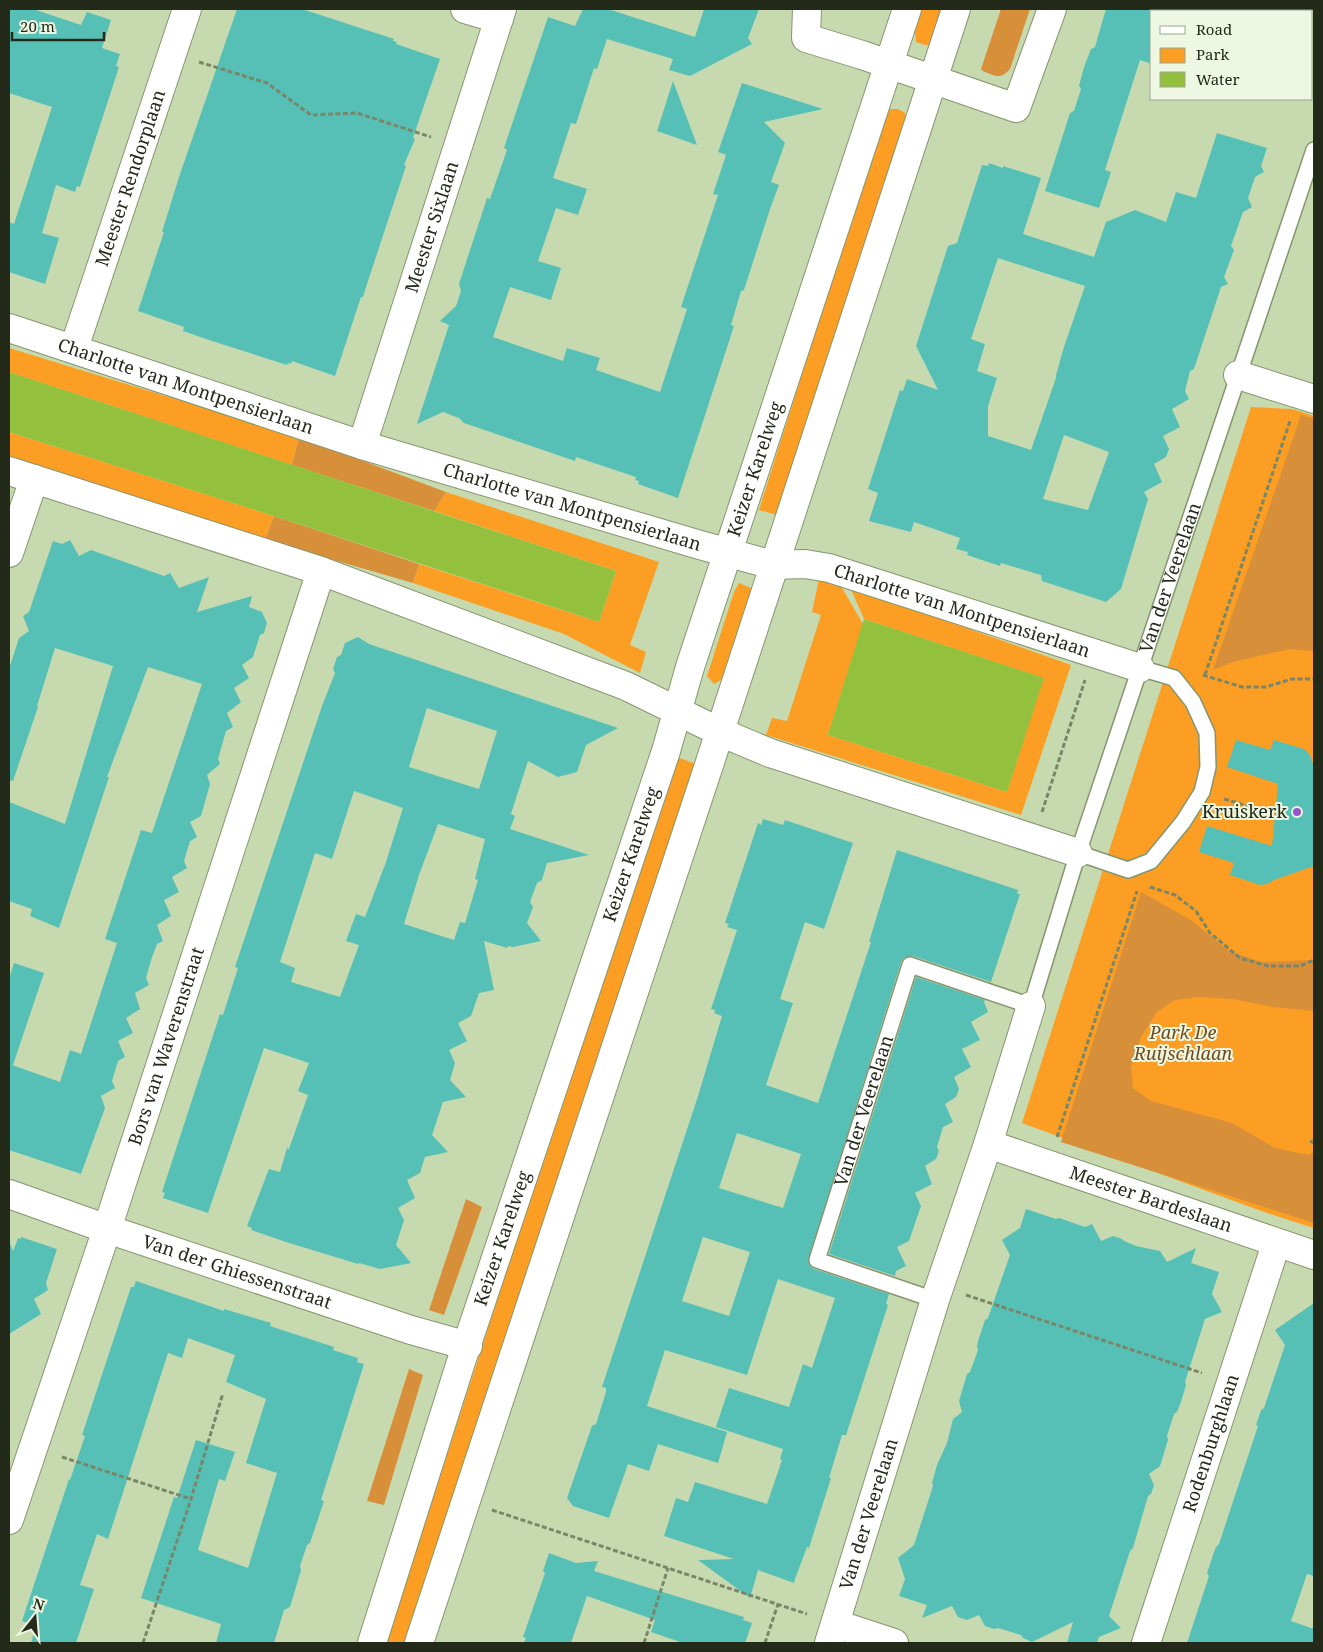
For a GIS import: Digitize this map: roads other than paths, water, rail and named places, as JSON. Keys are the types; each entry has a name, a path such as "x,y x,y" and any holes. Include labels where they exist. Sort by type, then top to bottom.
{"street":[{"name":"Meester Rendorplaan","path":"74,348 187,9"},
{"path":"465,9 501,14"},
{"path":"807,9 806,38 1016,108 1052,9"},
{"name":"Keizer Karelweg","path":"372,1643 468,1346 666,751 677,710 728,552 907,9"},
{"path":"419,1643 720,732 956,9"},
{"name":"Meester Sixlaan","path":"362,445 501,14"},
{"name":"Charlotte van Montpensierlaan","path":"9,328 362,445 773,565 804,564 829,568 1140,668"},
{"path":"1238,375 1306,397"},
{"path":"9,552 21,475 321,571 626,686 720,732 770,753 1078,853"},
{"name":"Bors van Waverenstraat","path":"9,1520 32,1447 107,1229 321,571"},
{"name":"Van der Veerelaan","path":"833,1634 937,1293 988,1144 1031,1006"},
{"name":"Meester Bardeslaan","path":"988,1144 1314,1256"},
{"name":"Van der Ghiessenstraat","path":"9,1194 107,1229 411,1330 468,1346"},
{"name":"Rodenburghlaan","path":"1146,1643 1276,1244"},
{"path":"833,1634 894,1643"}],"lane":[{"name":"Van der Veerelaan","path":"937,1293 817,1260 910,964 1031,1006 1078,853 1314,150"},
{"path":"1078,853 1128,870 1151,861 1183,822 1202,792 1208,767 1207,733 1193,702 1174,678 1140,668"}],"water":[{"path":"9,372 616,571 599,622 9,432"},
{"path":"864,619 1044,678 1007,792 828,735"}],"place":[{"name":"Kruiskerk","path":"1297,812"}],"park label":[{"name":"Park De Ruijschlaan","path":"1183,1043"}]}
